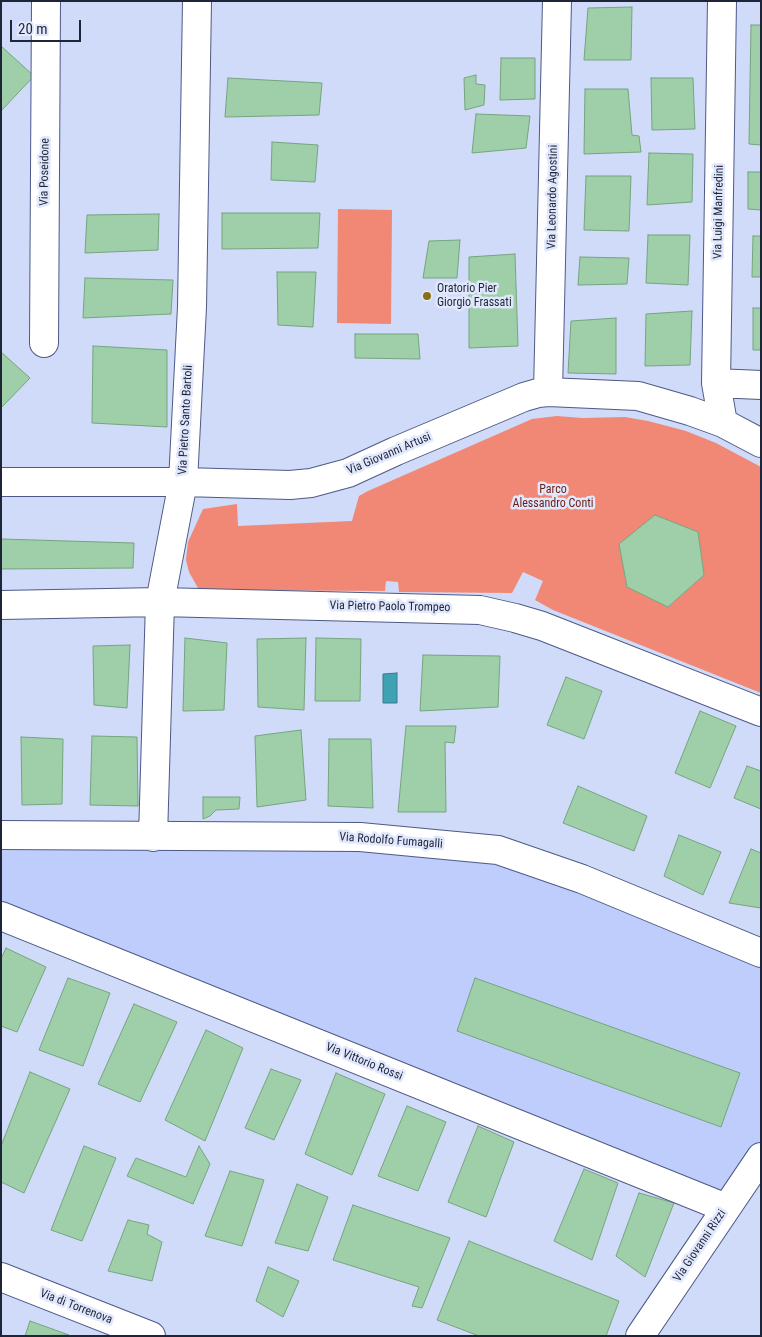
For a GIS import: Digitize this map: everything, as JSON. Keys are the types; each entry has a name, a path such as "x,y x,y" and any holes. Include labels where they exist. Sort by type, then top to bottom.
{"street":[{"name":"Via Poseidone","path":"44,343 46,1"},
{"name":"Via Pietro Santo Bartoli","path":"153,837 160,602 183,482 192,307 197,1"},
{"name":"Via Leonardo Agostini","path":"548,392 557,1"},
{"name":"Via Luigi Manfredini","path":"722,1 716,382 723,423"},
{"path":"716,382 761,385"},
{"name":"Via Giovanni Artusi","path":"1,482 183,482 290,485 329,479 348,473 508,403 538,393 548,392 638,396 723,423 761,443"},
{"name":"Via Pietro Paolo Trompeo","path":"1,605 160,602 452,608 492,612 542,626 761,712"},
{"name":"Via Rodolfo Fumagalli","path":"1,835 360,837 498,850 582,879 761,953"},
{"name":"Via Vittorio Rossi","path":"1,916 726,1208"},
{"name":"Via Giovanni Rizzi","path":"640,1336 761,1157"},
{"name":"Via di Torrenova","path":"1,1277 151,1336"}],"shaded area":[{"path":"397,673 397,703 383,703 383,674"},
{"path":"1,834 498,850 761,953 761,1153 726,1208 1,916"}],"green space":[{"path":"338,209 392,210 391,324 337,323"},
{"name":"Parco Alessandro Conti","path":"557,416 582,418 625,417 648,421 686,431 716,443 761,467 761,693 553,610 535,600 543,581 523,572 512,593 399,592 398,582 386,581 385,591 205,590 198,588 189,572 186,560 188,542 203,509 237,504 238,526 352,521 359,496 532,419","holes":["655,515 698,532 704,575 668,607 627,587 619,544"]}],"building":[{"path":"632,7 631,60 584,60 588,8"},
{"path":"751,25 761,25 761,145 749,144"},
{"path":"1,46 34,76 1,111"},
{"path":"501,58 535,58 535,99 500,100"},
{"path":"476,75 476,84 485,85 484,105 465,110 464,78"},
{"path":"228,78 322,83 319,115 225,117"},
{"path":"651,78 693,78 695,129 652,130"},
{"path":"585,89 628,89 632,135 639,136 641,152 584,154"},
{"path":"476,114 530,116 526,148 472,153"},
{"path":"272,142 318,145 315,182 271,180"},
{"path":"649,153 693,154 692,202 647,205"},
{"path":"748,172 761,172 761,210 748,209"},
{"path":"586,176 631,176 629,231 584,230"},
{"path":"222,213 320,213 318,248 222,249"},
{"path":"159,214 158,250 85,253 87,215"},
{"path":"648,235 690,235 688,285 646,283"},
{"path":"753,236 761,236 761,277 752,277"},
{"path":"460,240 457,278 423,278 429,241"},
{"path":"515,254 518,346 469,348 469,257"},
{"path":"580,257 629,258 627,284 578,285"},
{"path":"277,272 316,272 313,327 278,325"},
{"path":"85,278 173,280 171,314 83,318"},
{"path":"753,308 761,308 761,350 753,350"},
{"path":"692,311 690,365 645,366 646,314"},
{"path":"616,318 616,374 568,373 571,321"},
{"path":"355,334 418,334 420,359 355,358"},
{"path":"93,346 167,350 167,427 92,423"},
{"path":"1,352 30,378 1,408"},
{"path":"655,515 698,532 704,575 668,607 627,587 619,544"},
{"path":"1,539 134,543 133,568 1,569"},
{"path":"185,638 227,643 224,710 183,711"},
{"path":"306,638 304,710 258,707 257,639"},
{"path":"316,638 361,639 360,701 315,701"},
{"path":"130,645 127,708 94,705 93,646"},
{"path":"423,655 500,656 498,707 420,711"},
{"path":"566,677 602,691 584,739 547,725"},
{"path":"700,711 736,726 710,788 675,773"},
{"path":"406,726 456,726 454,743 445,742 446,812 398,812"},
{"path":"301,730 306,800 257,807 255,736"},
{"path":"92,736 137,737 138,806 90,805"},
{"path":"21,737 63,739 62,804 22,805"},
{"path":"329,739 371,739 373,808 328,806"},
{"path":"747,766 761,771 761,809 734,798"},
{"path":"578,786 647,816 634,851 563,823"},
{"path":"203,797 240,797 239,809 216,810 210,816 203,819"},
{"path":"679,835 721,852 703,895 664,876"},
{"path":"751,849 761,853 761,908 729,903"},
{"path":"6,948 46,967 17,1032 1,1026 1,959"},
{"path":"68,978 110,993 83,1066 39,1050"},
{"path":"475,978 740,1073 721,1127 457,1031"},
{"path":"134,1004 177,1022 140,1102 98,1084"},
{"path":"206,1030 243,1048 205,1141 165,1120"},
{"path":"271,1069 301,1080 274,1140 245,1128"},
{"path":"30,1072 70,1089 24,1193 1,1182 1,1146"},
{"path":"336,1073 385,1094 352,1175 305,1154"},
{"path":"407,1106 446,1122 418,1191 378,1176"},
{"path":"478,1126 514,1142 486,1217 448,1202"},
{"path":"84,1146 116,1158 82,1241 51,1230"},
{"path":"199,1146 210,1164 193,1204 127,1176 136,1158 186,1177"},
{"path":"584,1169 618,1183 592,1260 554,1241"},
{"path":"230,1171 264,1180 242,1246 205,1236"},
{"path":"297,1184 328,1197 308,1251 275,1243"},
{"path":"639,1193 674,1203 645,1277 616,1256"},
{"path":"353,1205 450,1238 422,1308 412,1306 419,1287 333,1260"},
{"path":"128,1220 149,1225 147,1234 162,1242 152,1281 108,1271"},
{"path":"469,1241 619,1301 606,1336 479,1336 437,1320"},
{"path":"268,1267 299,1281 283,1317 256,1301"},
{"path":"30,1321 69,1335 25,1336"}],"place":[{"name":"Oratorio Pier Giorgio Frassati","path":"427,296"}]}
